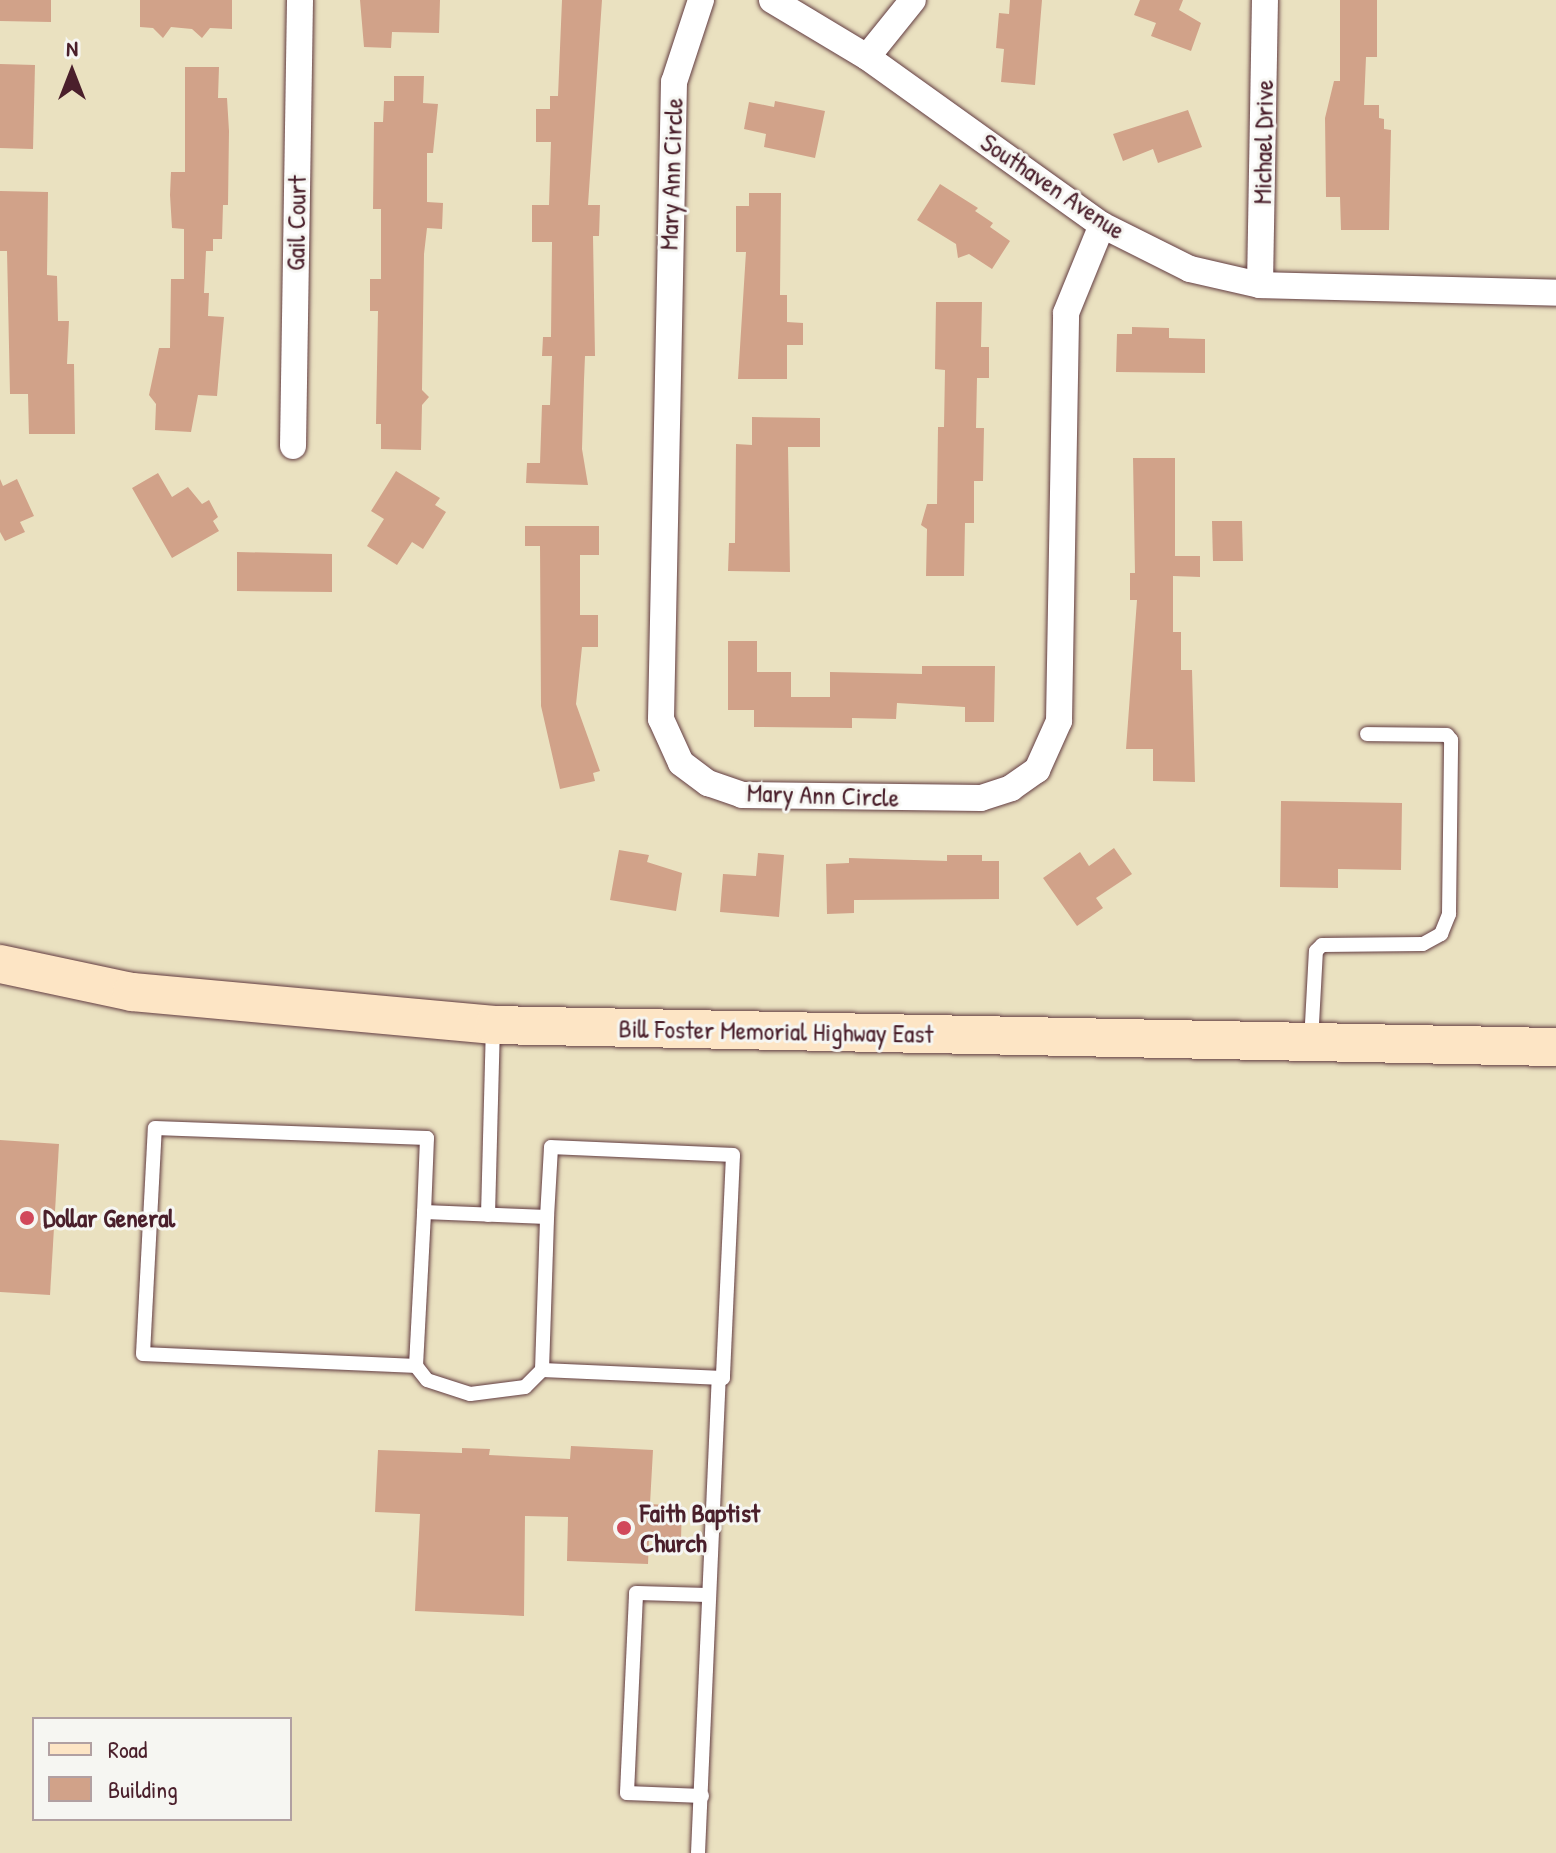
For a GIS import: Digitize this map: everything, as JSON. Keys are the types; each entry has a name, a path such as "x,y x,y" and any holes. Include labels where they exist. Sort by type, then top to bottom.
{"main road":[{"name":"Bill Foster Memorial Highway East","path":"0,964 132,992 494,1025 1556,1047"}],"street":[{"name":"Gail Court","path":"293,446 300,0"},
{"name":"Mary Ann Circle","path":"701,0 674,82 661,719 681,763 708,783 742,795 981,798 1011,788 1037,770 1059,721 1066,313 1102,225"},
{"name":"Southaven Avenue","path":"772,0 867,57 1102,225 1190,269 1260,285 1556,293"},
{"path":"867,57 913,0"},
{"name":"Michael Drive","path":"1260,285 1265,0"}],"lane":[{"path":"1311,1042 1316,951 1322,945 1423,944 1441,934 1449,914 1451,740 1447,735 1367,734"},
{"path":"488,1215 494,1025"},
{"path":"416,1366 143,1354 155,1128 427,1138 416,1366 427,1380 470,1394 525,1387 542,1370 551,1147 733,1155 719,1378 698,1853"},
{"path":"424,1212 547,1217"},
{"path":"542,1370 719,1378"},
{"path":"702,1796 627,1793 636,1593 709,1595"}],"building":[{"path":"0,0 51,0 51,22 0,21"},
{"path":"140,0 232,0 232,29 210,28 202,38 192,29 171,27 163,38 153,28 140,27"},
{"path":"360,0 440,0 439,33 392,32 391,48 364,47"},
{"path":"562,0 602,0 588,205 600,205 599,236 593,236 595,356 585,356 582,449 588,485 526,483 527,463 540,463 542,405 550,405 552,356 542,356 543,337 551,337 552,242 532,242 532,205 549,205 551,142 536,142 536,109 550,109 550,96 558,96"},
{"path":"1010,0 1042,0 1035,85 1001,82 1004,49 996,48 999,13 1009,14"},
{"path":"1140,0 1183,0 1179,10 1201,23 1191,51 1151,36 1156,23 1134,15"},
{"path":"1340,0 1377,0 1377,57 1366,57 1364,105 1379,105 1379,118 1384,119 1384,129 1391,130 1389,230 1341,230 1340,197 1326,197 1325,118 1334,81 1340,81"},
{"path":"0,64 35,65 33,149 0,148"},
{"path":"185,67 219,67 218,98 227,98 229,131 228,205 223,205 222,239 213,239 213,251 206,251 204,293 209,293 208,316 224,317 217,396 198,395 191,432 155,430 156,404 149,395 159,348 170,348 171,279 184,279 184,229 172,228 170,195 171,172 185,172"},
{"path":"394,76 424,76 423,103 438,104 433,153 427,153 427,202 443,203 442,229 427,228 424,254 422,390 429,397 422,405 421,450 381,449 381,424 376,424 378,311 370,311 370,279 381,279 381,209 373,209 374,122 383,122 384,101 394,101"},
{"path":"775,101 825,111 815,158 764,147 766,134 744,129 749,102 774,107"},
{"path":"1188,110 1202,147 1158,163 1153,149 1123,161 1113,134"},
{"path":"940,184 978,208 975,211 993,223 990,227 1010,241 992,269 969,254 958,258 956,244 917,220"},
{"path":"0,191 48,192 47,275 57,276 58,321 69,321 67,364 74,364 75,434 29,434 28,394 10,394 7,251 0,251"},
{"path":"749,193 781,193 780,295 787,295 787,322 803,323 803,345 787,345 787,379 738,379 746,252 736,252 736,206 749,206"},
{"path":"936,302 982,302 981,347 989,347 989,378 977,378 976,428 984,428 983,481 974,481 974,523 965,523 964,576 926,576 927,529 921,525 927,504 937,504 938,427 944,427 945,370 935,369"},
{"path":"1132,327 1169,328 1169,338 1205,339 1205,373 1116,372 1117,334 1132,334"},
{"path":"752,417 820,418 820,447 788,447 790,572 728,571 729,543 735,543 736,444 752,445"},
{"path":"1133,458 1175,458 1175,556 1200,556 1200,577 1173,576 1173,632 1181,632 1181,670 1192,670 1195,782 1153,781 1153,749 1126,749 1137,600 1130,600 1130,573 1135,573"},
{"path":"396,471 440,498 435,505 446,512 423,549 412,542 397,565 367,546 384,519 371,511"},
{"path":"158,473 172,497 188,487 202,504 209,500 218,517 213,521 219,531 172,558 132,488"},
{"path":"0,479 3,486 17,479 34,516 20,522 25,532 5,541 0,532"},
{"path":"1212,521 1242,521 1243,561 1213,561"},
{"path":"525,526 599,526 599,555 580,555 580,615 598,615 598,647 582,647 576,704 600,771 593,773 595,781 560,789 541,706 540,546 525,546"},
{"path":"237,552 332,554 332,592 237,591"},
{"path":"728,641 757,641 757,672 791,672 791,697 830,697 830,672 922,674 922,666 995,666 994,722 965,722 965,707 897,703 896,719 852,718 852,728 754,727 754,710 728,710"},
{"path":"1281,801 1402,803 1401,870 1338,869 1338,888 1280,887"},
{"path":"1114,848 1132,874 1096,898 1103,908 1077,926 1043,878 1080,852 1089,866"},
{"path":"619,850 649,855 647,862 682,873 676,911 610,900"},
{"path":"758,853 784,855 779,917 720,912 723,874 756,876"},
{"path":"947,855 982,855 982,861 999,861 999,899 854,900 854,913 827,914 826,864 849,863 849,858 947,861"},
{"name":"Dollar General","path":"0,1140 59,1144 50,1295 0,1292"},
{"name":"Faith Baptist Church","path":"571,1446 653,1450 650,1504 682,1506 681,1539 649,1538 648,1564 567,1561 568,1517 525,1516 524,1616 415,1611 420,1514 375,1512 378,1450 462,1453 462,1448 490,1449 489,1455 570,1459"}],"place":[{"name":"Dollar General","path":"27,1218"},
{"name":"Faith Baptist Church","path":"624,1528"}]}
